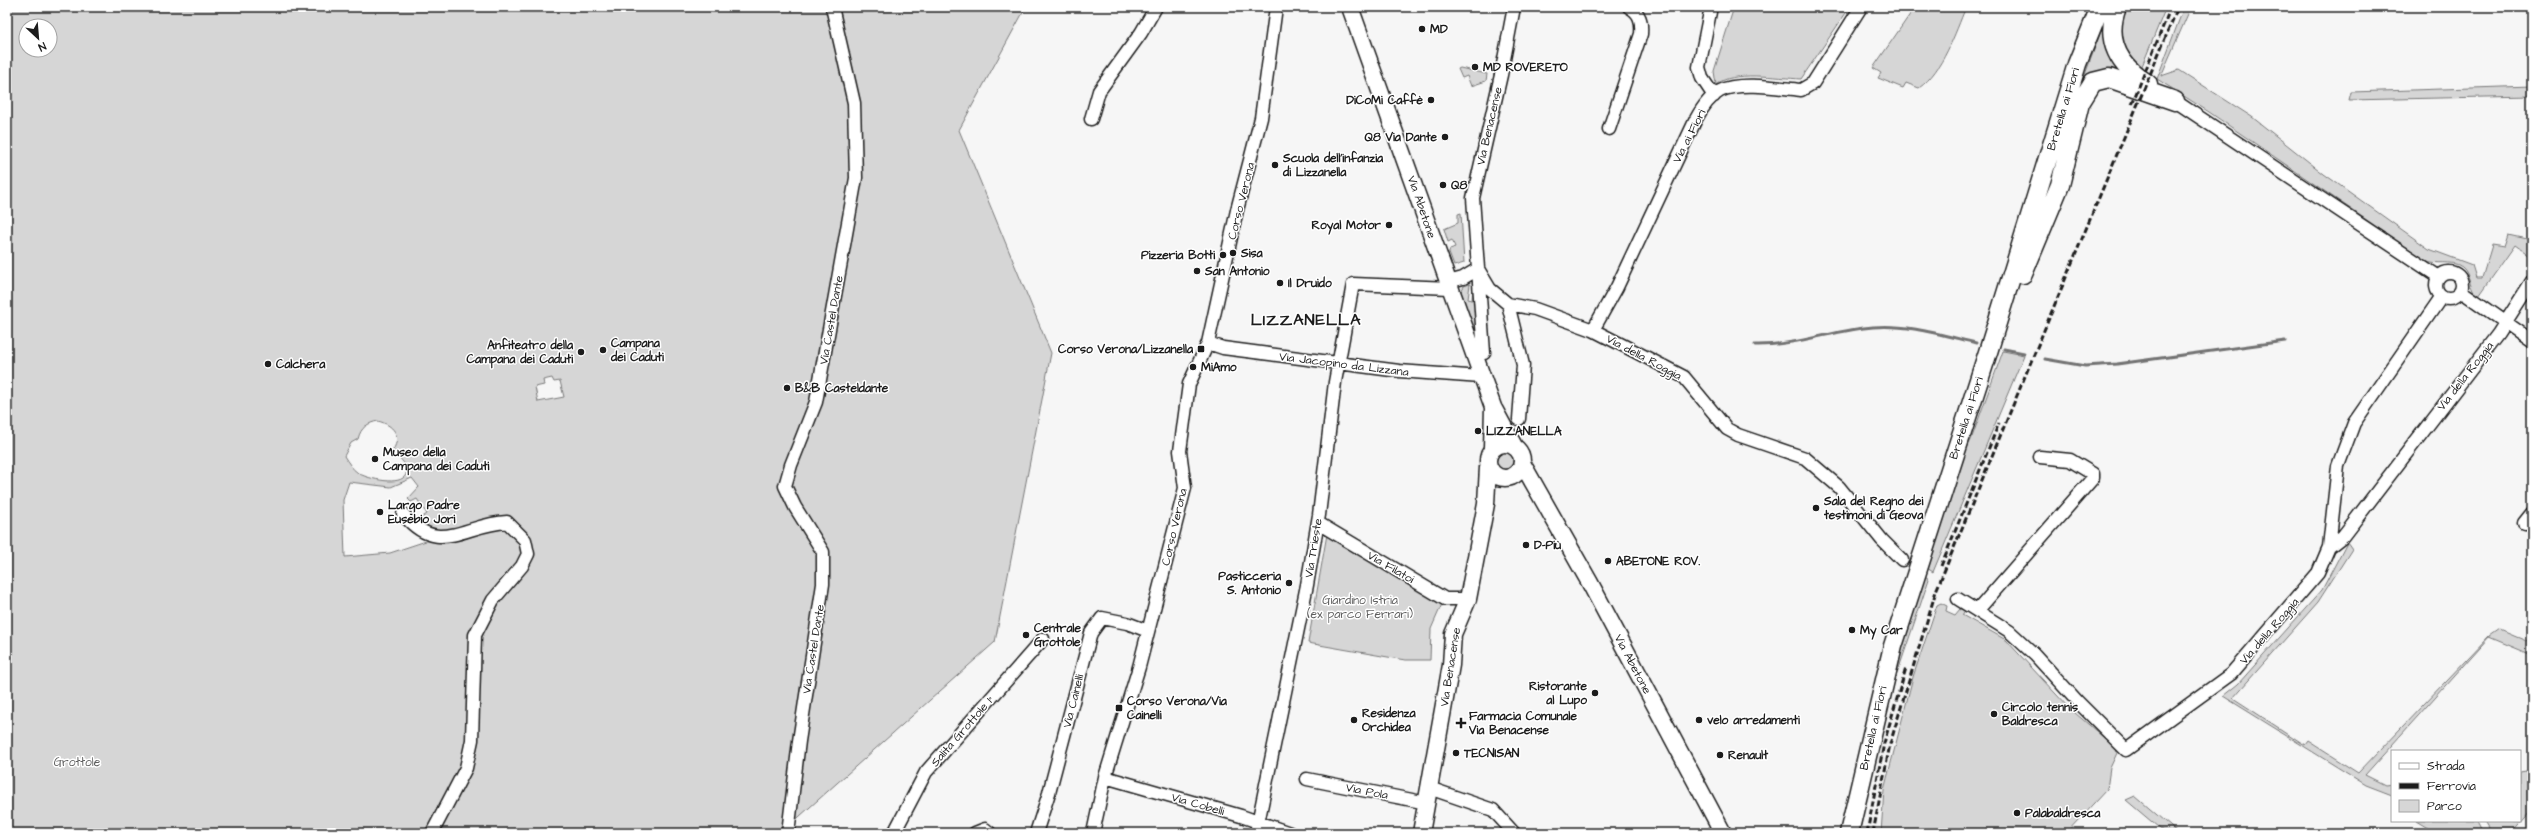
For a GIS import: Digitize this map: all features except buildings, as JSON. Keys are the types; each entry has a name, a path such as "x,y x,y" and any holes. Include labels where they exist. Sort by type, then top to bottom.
{"main road":[{"name":"Via Abetone","path":"1350,7 1481,377 1493,407 1514,446"},
{"name":"Bretella ai Fiori","path":"1849,833 1893,646 1988,352 2077,64 2100,7"},
{"path":"2117,7 2112,26 2112,35 2119,57 2136,77 2175,101"},
{"path":"1988,352 2060,185 2074,120 2088,86 2098,79 2109,78 2175,101"},
{"path":"1493,407 1492,449 1488,458 1488,467 1495,475 1525,486 1541,497"},
{"path":"1492,449 1505,443 1514,446 1521,453 1522,463 1517,473 1506,478"},
{"name":"Via Abetone","path":"1522,463 1723,833"},
{"name":"Via Benacense","path":"1420,833 1451,666 1453,634 1468,600 1486,504 1488,467"},
{"name":"Via Benacense","path":"1486,504 1506,478"}],"street":[{"name":"Via Castel Dante","path":"788,833 799,741 823,584 823,552 795,507 785,486 791,465 816,402 856,178 854,103 832,7"},
{"path":"1091,119 1099,91 1141,33 1156,7"},
{"name":"Corso Verona","path":"1093,833 1105,776 1148,632 1185,488 1180,451 1189,384 1208,343 1237,210 1262,118 1276,7"},
{"name":"Via Benacense","path":"1484,353 1473,198 1501,74 1514,7"},
{"path":"1609,129 1641,34 1640,18 1636,11 1629,7"},
{"name":"Via ai Fiori","path":"1593,330 1617,287 1696,119 1714,96 1731,88 1801,90 1813,84 1861,7"},
{"path":"1710,12 1699,67 1702,78 1714,96"},
{"path":"2175,101 2439,277"},
{"path":"1449,285 1478,268"},
{"name":"Via della Roggia","path":"1478,268 1490,289 1508,304 1535,309 1593,330 1684,377 1727,429 1738,435 1805,458 1839,487 1882,540 1902,560"},
{"path":"2446,273 2457,275 2462,282 2461,291 2455,297 2442,296 2436,288 2439,277 2446,273"},
{"name":"Via della Roggia","path":"1958,599 2009,631 2035,655 2078,702 2126,750 2211,690 2246,660 2314,579 2328,547 2343,536 2506,323 2532,281"},
{"name":"Via Trieste","path":"1257,828 1290,672 1318,523 1339,363 1352,284 1449,285"},
{"path":"2461,291 2532,341"},
{"path":"2328,547 2338,466 2354,423 2442,296"},
{"path":"1508,304 1523,365 1519,419"},
{"name":"Via Jacopino da Lizzana","path":"1208,343 1223,348 1339,363 1428,374 1481,377"},
{"path":"1978,611 2093,478 2093,474 2070,460 2040,458"},
{"path":"2524,523 2532,513"},
{"path":"403,514 415,529 439,537 495,523 507,522 525,540 528,554 522,566 493,600 475,635 472,740 466,768 432,833"},
{"name":"Via Filatoi","path":"1318,523 1445,599 1468,600"},
{"name":"Via Cainelli","path":"1036,833 1050,793 1091,633 1102,618 1127,623 1148,632"},
{"name":"Salita Grottole 1°","path":"894,833 926,772 1043,638"},
{"name":"Via Cobelli","path":"1105,776 1257,828 1290,833"},
{"name":"Via Pola","path":"1307,779 1428,795 1493,810 1514,833"},
{"path":"975,833 985,829 990,833"}],"green space":[{"name":"Grottole","path":"7,7 1026,7 959,130 1051,353 995,642 781,833 7,833","holes":["552,378 554,382 560,381 564,397 538,402 535,387 544,385 543,380","378,421 388,425 394,431 397,440 393,450 406,467 406,474 396,481 379,480 358,473 344,456 351,443 358,439 361,431 368,424","412,478 419,487 408,499 411,502 417,499 427,514 421,518 438,537 390,553 345,557 343,500 349,482 391,487"]},
{"path":"1734,7 1850,7 1801,79 1744,76 1723,80 1716,85 1714,71"},
{"path":"1915,7 1939,7 1944,11 1947,7 1966,7 1953,40 1935,72 1919,88 1906,83 1903,88 1878,78 1881,73 1873,68"},
{"path":"2110,7 2126,78 2080,88"},
{"path":"2123,7 2166,7 2140,71 2125,57 2118,20"},
{"path":"2184,7 2191,7 2161,76 2179,70 2252,117 2324,174 2429,249 2472,265 2476,278 2482,278 2492,245 2505,247 2509,235 2532,240 2532,257 2515,245 2479,296 2473,290 2467,274 2462,267 2453,263 2430,262 2425,260 2209,112 2157,79"},
{"path":"1460,68 1487,74 1486,81 1471,86 1467,76 1462,78 1458,69"},
{"path":"2532,86 2532,96 2349,100 2351,92"},
{"path":"1461,213 1464,263 1454,266 1449,253 1450,249 1455,247 1452,240 1448,242 1444,229 1458,223 1458,214"},
{"path":"1470,284 1468,299 1472,300 1473,286 1477,291 1480,331 1475,342 1460,293 1464,286"},
{"path":"2003,351 2024,355 1933,572 1927,568 1963,456 1971,440"},
{"path":"1500,451 1508,451 1513,456 1511,467 1508,469 1500,469 1495,464 1495,456"},
{"name":"Giardino Istria (ex parco Ferrari)","path":"1327,534 1442,604 1431,629 1430,660 1405,660 1308,643"},
{"path":"2347,542 2352,549 2318,602 2233,698 2305,745 2308,741 2358,773 2489,636 2499,629 2532,643 2532,655 2489,637 2365,775 2385,785 2391,784 2391,795 2366,785 2223,696 2238,684 2322,590"},
{"path":"1925,576 1929,579 1889,698 1898,661"},
{"name":"Circolo tennis Baldresca","path":"1941,603 1947,606 1946,611 1955,615 1960,609 1966,609 1962,615 2006,640 2068,707 2116,748 2117,753 2110,768 2107,789 2066,833 1881,833 1884,790 1913,677 1937,605"},
{"path":"2532,771 2532,809 2521,822 2521,773"},
{"path":"2135,796 2178,833 2165,833 2126,800"},
{"path":"2418,822 2478,822 2484,833 2436,833"},
{"path":"2486,822 2521,822 2511,833 2492,833"}],"waterway":[{"path":"1755,345 1770,345 1800,341 1844,331 1886,326 1925,331 1976,343"},
{"path":"2045,359 2085,366 2117,364 2285,341"},
{"path":"2004,349 2024,353"}],"railway":[{"path":"1873,833 1890,744 1936,591 2178,7"},
{"path":"2132,104 2170,9"},
{"path":"1941,566 1999,423"},
{"path":"1867,833 1884,743 1906,668"}],"place":[{"name":"MD","path":"1422,29"},
{"name":"MD ROVERETO","path":"1475,67"},
{"name":"DiCoMi Caffè","path":"1431,100"},
{"name":"Q8 Via Dante","path":"1445,137"},
{"name":"Scuola dell'infanzia di Lizzanella","path":"1275,165"},
{"name":"Q8","path":"1443,185"},
{"name":"Royal Motor","path":"1389,225"},
{"name":"Sisa","path":"1233,253"},
{"name":"Pizzeria Botti","path":"1223,255"},
{"name":"San Antonio","path":"1197,271"},
{"name":"Il Druido","path":"1280,283"},
{"name":"Corso Verona/Lizzanella","path":"1201,349"},
{"name":"Campana dei Caduti","path":"603,350"},
{"name":"Anfiteatro della Campana dei Caduti","path":"581,352"},
{"name":"Calchera","path":"268,364"},
{"name":"MiAmo","path":"1193,367"},
{"name":"B&B Casteldante","path":"787,388"},
{"name":"LIZZANELLA","path":"1478,431"},
{"name":"Museo della Campana dei Caduti","path":"375,459"},
{"name":"Sala del Regno dei testimoni di Geova","path":"1816,508"},
{"name":"Largo Padre Eusebio Jori","path":"380,512"},
{"name":"D-Più","path":"1526,545"},
{"name":"ABETONE ROV.","path":"1608,561"},
{"name":"Pasticceria S. Antonio","path":"1289,583"},
{"name":"My Car","path":"1852,630"},
{"name":"Centrale Grottole","path":"1026,635"},
{"name":"Ristorante al Lupo","path":"1595,693"},
{"name":"Corso Verona/Via Cainelli","path":"1119,708"},
{"name":"Circolo tennis Baldresca","path":"1994,714"},
{"name":"Residenza Orchidea","path":"1354,720"},
{"name":"velo arredamenti","path":"1699,720"},
{"name":"Farmacia Comunale Via Benacense","path":"1461,723"},
{"name":"TECNISAN","path":"1456,753"},
{"name":"Renault","path":"1720,755"},
{"name":"Palabaldresca","path":"2017,813"}],"district":[{"name":"LIZZANELLA","path":"1306,319"}]}
